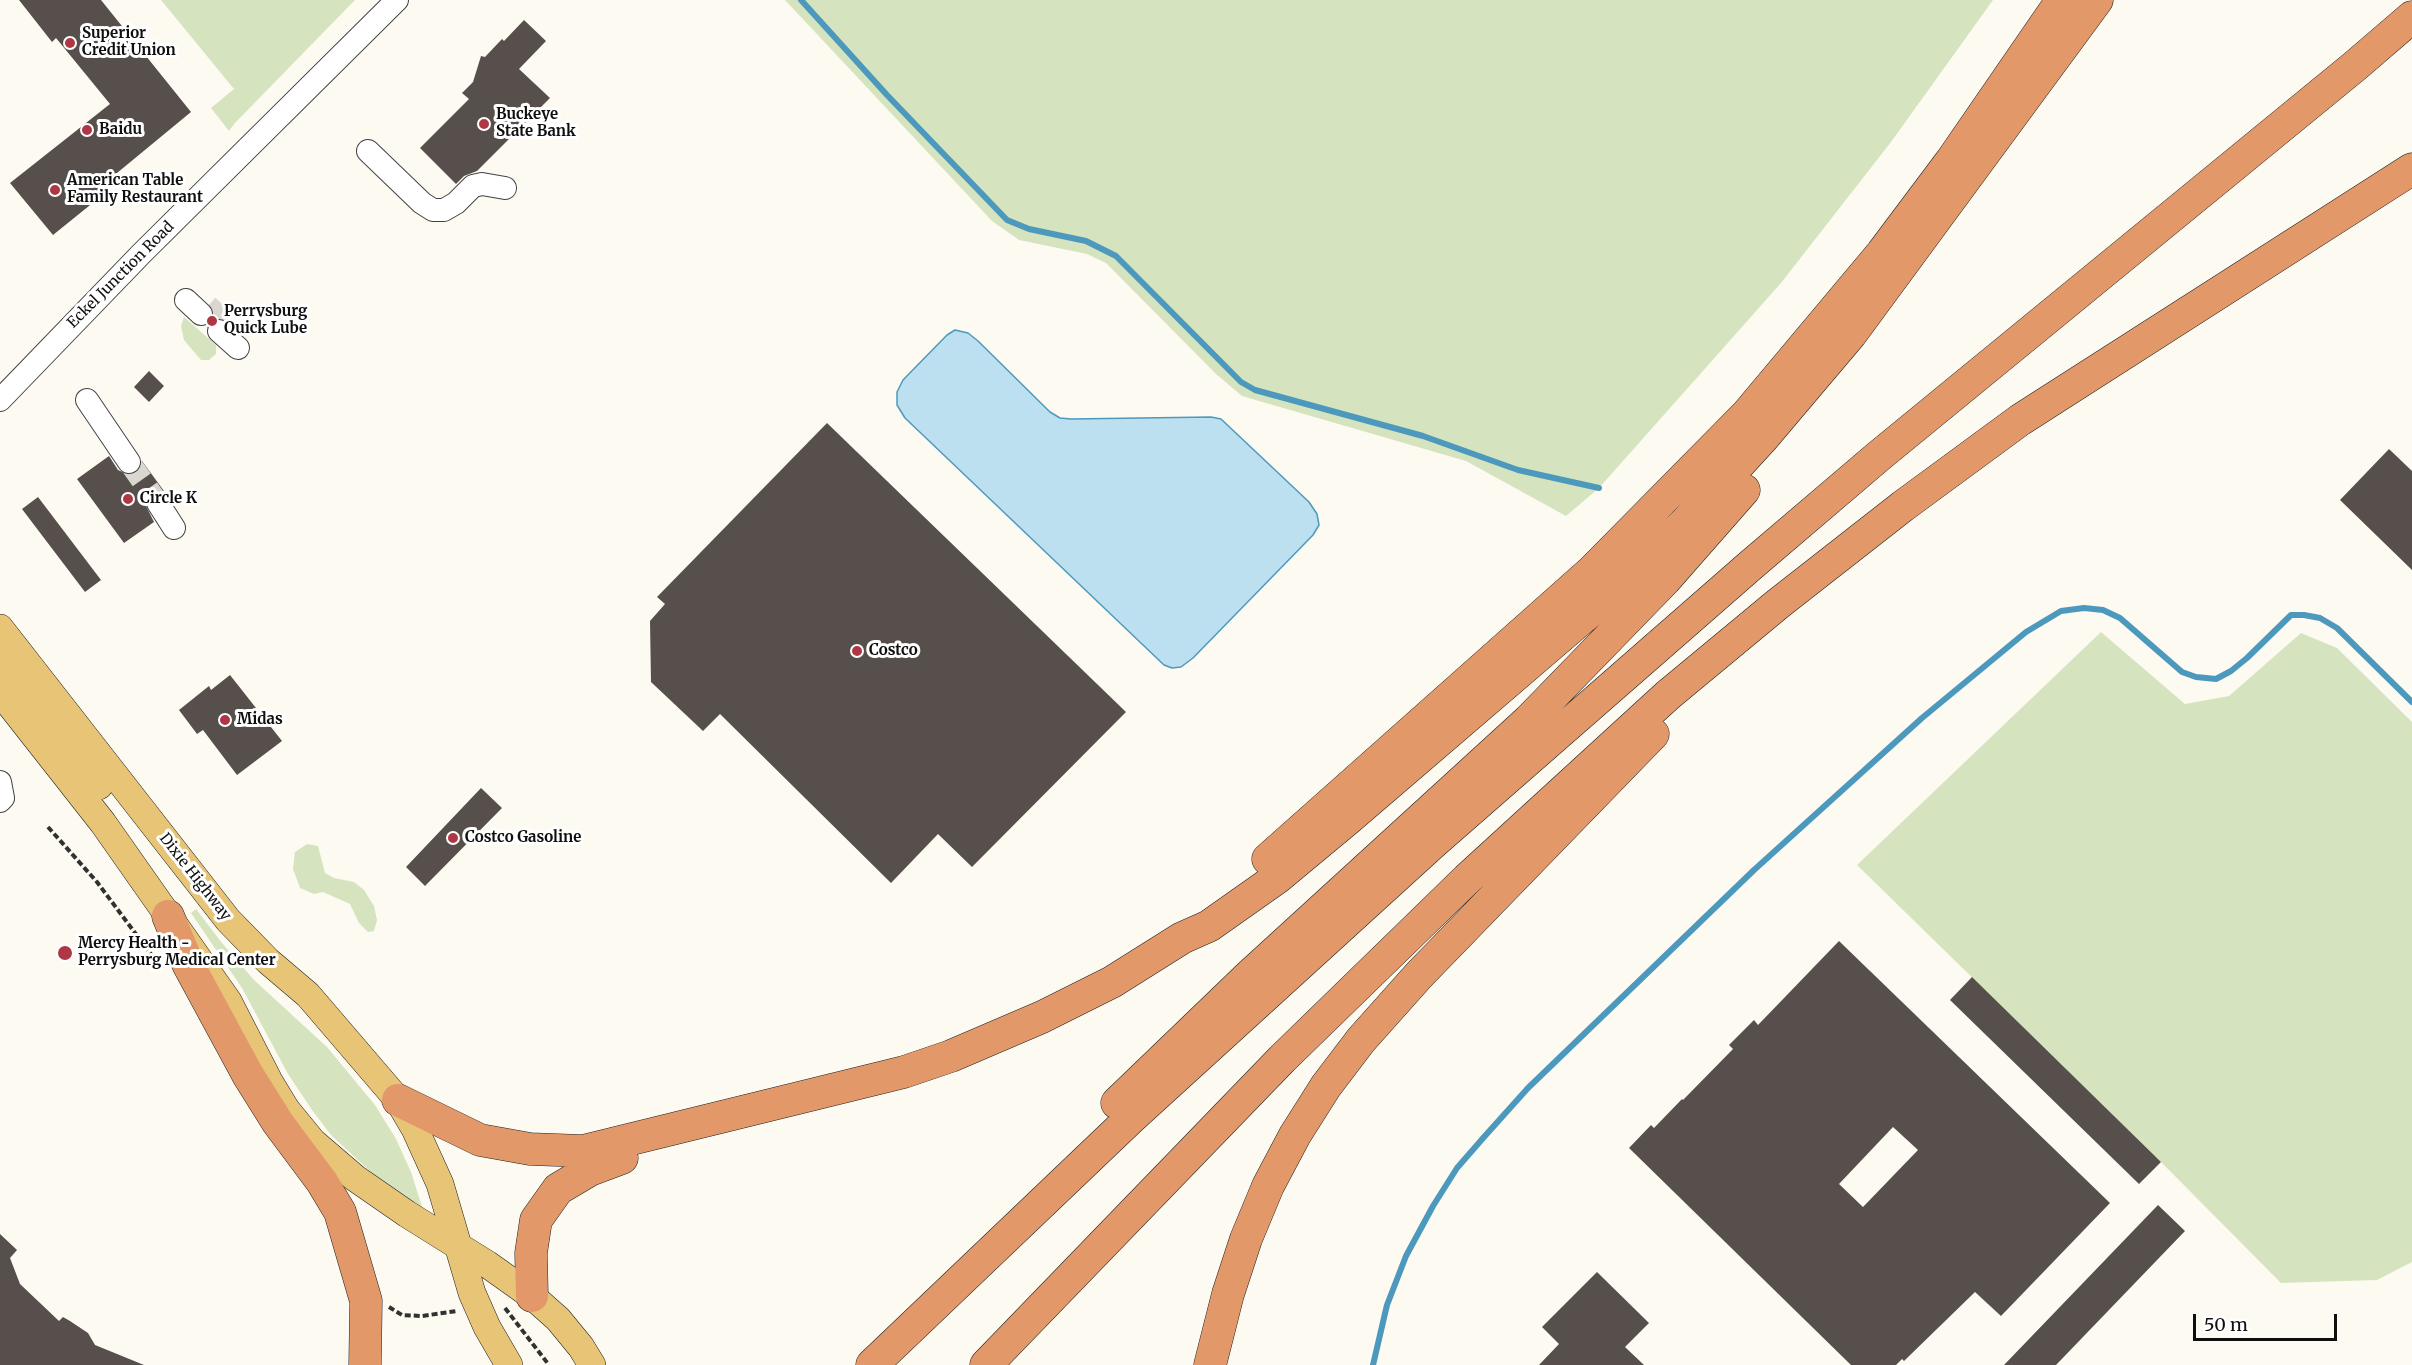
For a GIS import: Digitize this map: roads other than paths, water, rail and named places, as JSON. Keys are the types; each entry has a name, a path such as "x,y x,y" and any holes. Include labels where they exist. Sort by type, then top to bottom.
{"highway":[{"path":"1182,938 1202,917 1592,571 1747,414 1882,253 1950,161 2062,0"},
{"path":"398,1100 480,1140 522,1148 583,1151 904,1072 951,1056 1042,1017 1092,992 1182,938 1209,926 1277,878 1602,601 1684,524 1770,430 1851,334 2097,0"},
{"path":"858,1365 1000,1216 1250,975 1529,720 1665,580 1749,485 1832,384 2112,0"},
{"path":"872,1365 1131,1118 1477,804 1880,455 2412,17"},
{"path":"986,1365 1282,1059 1467,879 1668,695 1779,603 1903,506 2020,420 2412,169"},
{"path":"2259,265 2412,186"},
{"path":"1200,1365 1268,1186 1295,1135 1326,1086 1361,1040 1419,975 1779,603"},
{"path":"168,916 189,966 248,1075 278,1123 322,1182 340,1212 366,1301 365,1365"},
{"path":"518,1301 531,1253 536,1221 558,1189 590,1170 770,1106"},
{"path":"1210,1365 1228,1294"}],"main road":[{"name":"Dixie Highway","path":"0,628 228,920 268,961 308,994 398,1100 415,1129 440,1184 475,1299 487,1327 509,1365"},
{"path":"0,660 120,812 170,846"},
{"path":"0,692 103,823 228,1001 269,1081 286,1109 313,1142 355,1178 407,1214 458,1245 518,1301 558,1319 581,1347 591,1365"}],"street":[{"name":"Eckel Junction Road","path":"0,400 141,254 397,0"},
{"path":"368,152 422,203 433,210 444,210 456,203 473,186 482,184 505,188"},
{"path":"223,327 242,344"},
{"path":"87,399 129,462"},
{"path":"158,502 174,528"}],"water":[{"path":"955,330 968,333 978,341 1050,412 1060,418 1211,417 1221,419 1309,502 1317,514 1319,525 1313,535 1193,658 1181,667 1172,668 1164,665 905,418 897,405 897,392 903,380 947,335"}],"waterway":[{"path":"801,0 887,95 1007,220 1029,229 1086,241 1116,256 1241,382 1255,390 1423,436 1518,470 1599,488"},
{"path":"1373,1365 1387,1305 1406,1256 1457,1168 1484,1137 1528,1088 1754,870 1922,718 2026,632 2061,611 2084,608 2103,610 2120,618 2182,672 2196,677 2216,679 2247,658 2291,615 2304,615 2320,618 2337,628 2412,702"}],"tunnel":[{"path":"208,306 227,323"},
{"path":"129,462 158,503"}],"place":[{"name":"Superior Credit Union","path":"70,43"},
{"name":"Buckeye State Bank","path":"484,124"},
{"name":"Baidu","path":"87,130"},
{"name":"American Table Family Restaurant","path":"55,190"},
{"name":"Perrysburg Quick Lube","path":"212,321"},
{"name":"Circle K","path":"128,499"},
{"name":"Costco","path":"857,651"},
{"name":"Midas","path":"225,720"},
{"name":"Costco Gasoline","path":"453,838"},
{"name":"Mercy Health - Perrysburg Medical Center","path":"65,953"}]}
